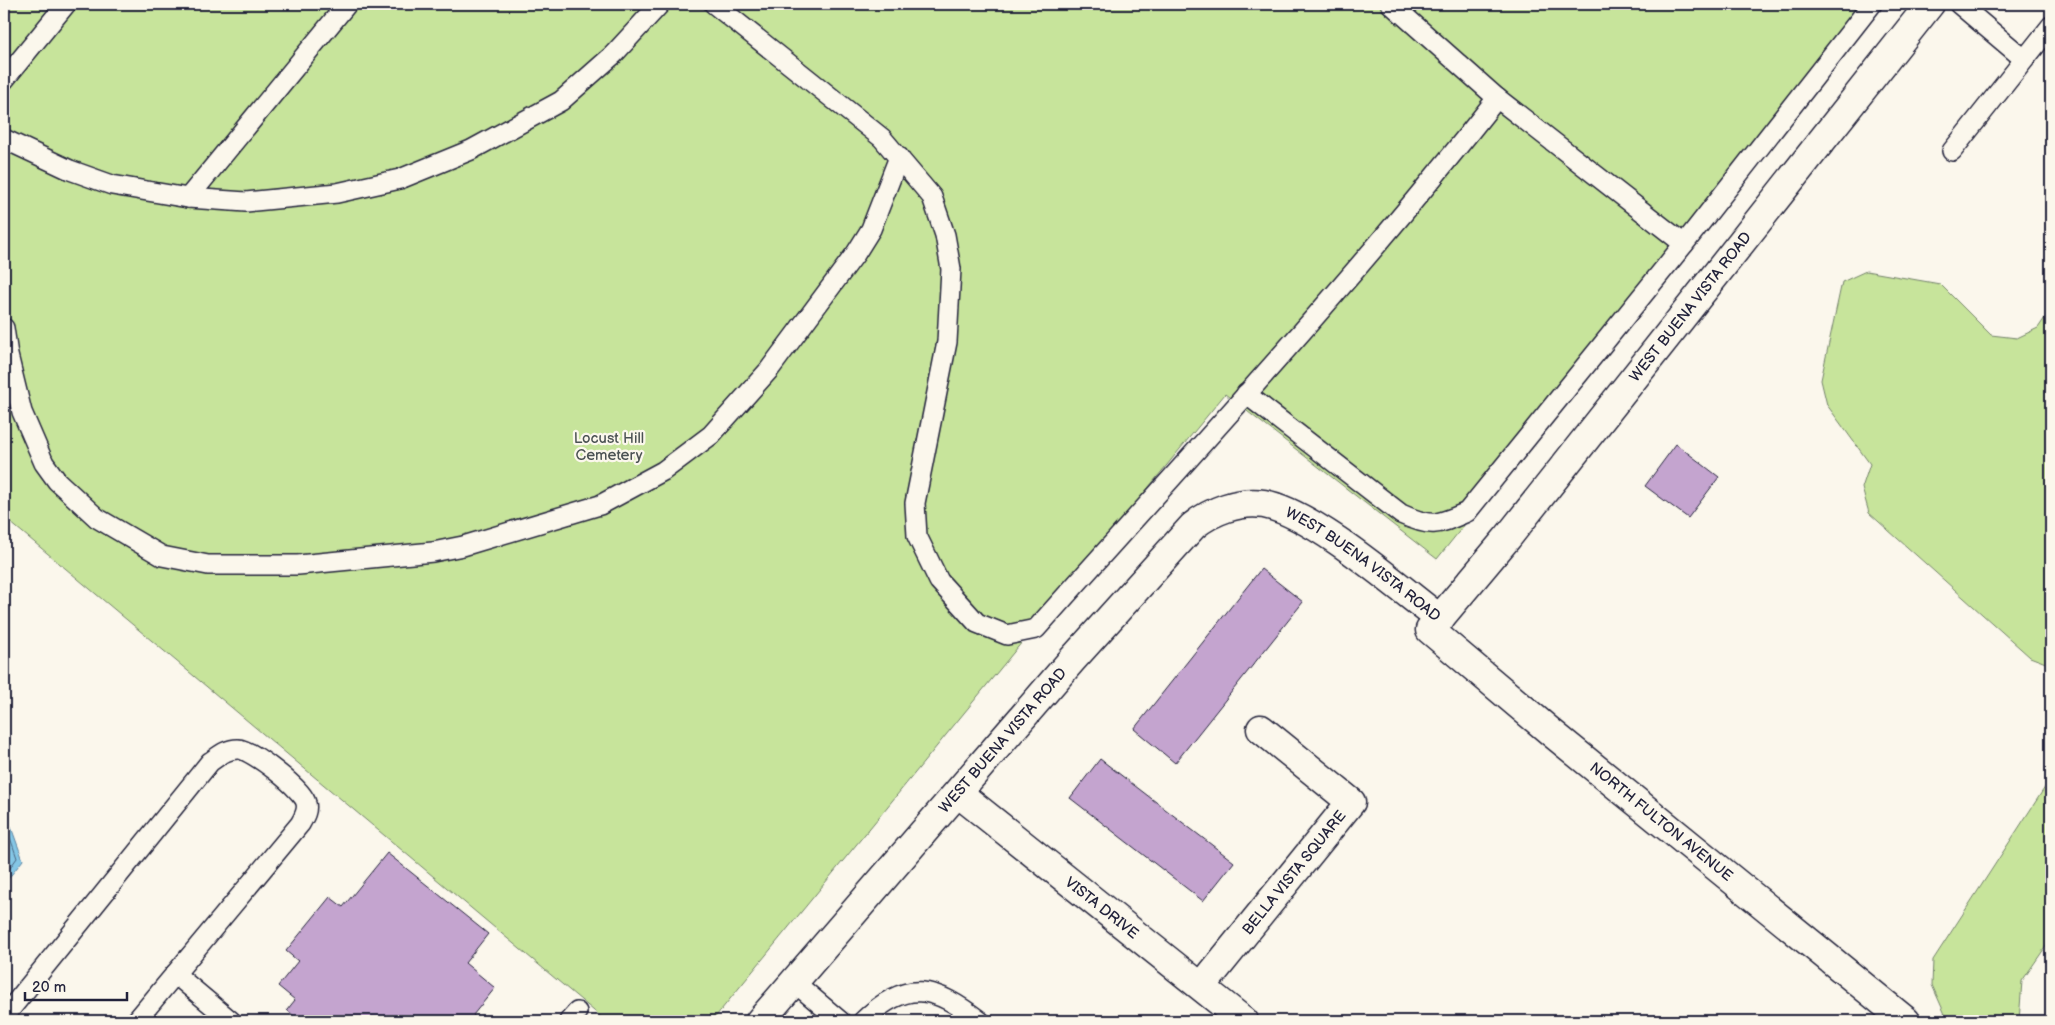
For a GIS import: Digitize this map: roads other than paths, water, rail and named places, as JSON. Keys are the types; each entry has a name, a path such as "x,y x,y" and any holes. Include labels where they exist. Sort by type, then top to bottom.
{"street":[{"name":"WEST BUENA VISTA ROAD","path":"760,1021 1072,660 1193,526 1203,518 1231,506 1262,503 1278,508 1308,522 1440,619 1508,537 1930,4"},
{"name":"NORTH FULTON AVENUE","path":"1440,619 1430,630 1560,739 1906,1021"},
{"name":"BELLA VISTA SQUARE","path":"1202,986 1351,802 1261,729"},
{"name":"VISTA DRIVE","path":"958,794 1244,1021"}],"lane":[{"path":"4,80 66,4"},
{"path":"188,198 347,4"},
{"path":"4,139 70,170 112,185 188,198 246,202 337,193 400,179 453,157 561,101 613,55 660,4"},
{"path":"714,4 882,138 932,197 945,235 951,269 947,342 915,503 917,536 939,581 977,623 1007,635 1036,629 1246,394 1446,162 1497,98"},
{"path":"1391,4 1497,98 1684,244"},
{"path":"1246,394 1401,514 1420,522 1438,524 1467,512 1684,244 1872,4"},
{"path":"1959,4 2024,59"},
{"path":"1952,151 2051,26"},
{"path":"4,328 22,412 44,463 57,481 97,518 162,556 208,565 298,565 434,552 463,546 600,505 663,471 711,435 769,370 856,252 871,229 899,157"},
{"path":"4,1017 210,762 225,751 239,749 254,754 300,792 306,801 306,813 300,824 136,1021"},
{"path":"175,974 231,1021"},
{"path":"794,982 840,1021"},
{"path":"864,1021 881,1004 901,994 926,992 954,1002 980,1021"}],"water":[{"path":"4,808 23,860 4,884"}],"park label":[{"name":"Locust Hill Cemetery","path":"609,446"}]}
